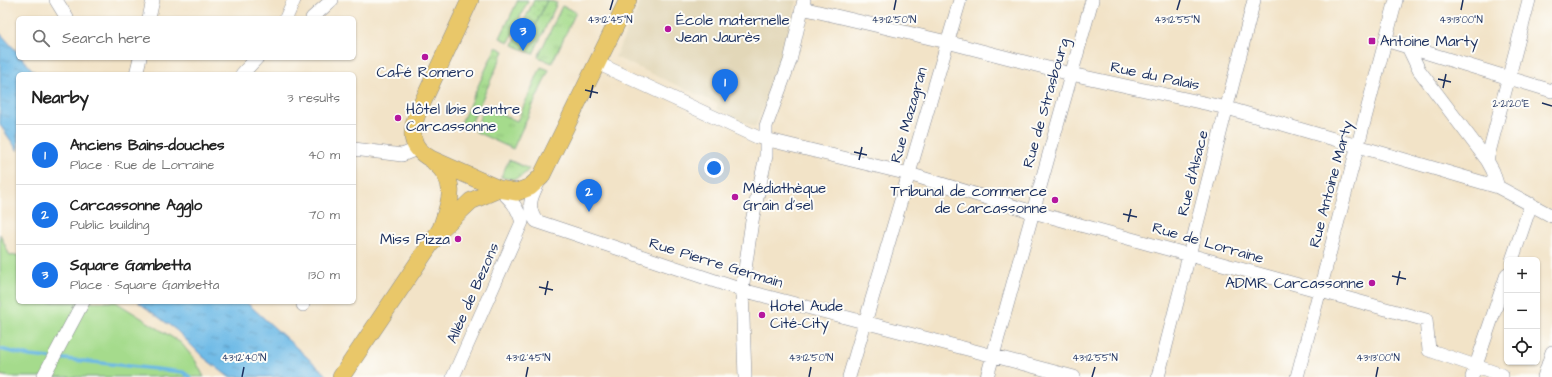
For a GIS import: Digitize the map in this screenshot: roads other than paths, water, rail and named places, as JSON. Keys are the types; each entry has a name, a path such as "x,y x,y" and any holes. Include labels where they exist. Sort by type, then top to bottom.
{"main road":[{"path":"440,230 449,204 451,194 450,184 442,168 424,154 413,137 412,126 470,0"},
{"path":"424,154 499,189 517,192 530,187 541,177 628,0"},
{"path":"341,377 440,230 471,201 499,189"}],"street":[{"path":"56,0 66,16"},
{"path":"148,16 153,0"},
{"path":"287,16 294,0"},
{"path":"314,16 332,0"},
{"name":"Rue Mazagran","path":"850,377 960,0"},
{"name":"Rue de Strasbourg","path":"987,377 1092,0"},
{"name":"Rue d'Alsace","path":"1158,377 1254,0"},
{"name":"Rue Antoine Marty","path":"1297,377 1396,0"},
{"path":"1487,160 1529,0"},
{"path":"745,377 742,290 752,221 766,156 766,126 790,61 803,4"},
{"name":"Rue du Palais","path":"803,4 1071,74 1227,108 1498,187 1552,216"},
{"path":"1385,40 1552,91"},
{"path":"1408,47 1419,70 1487,160 1493,171 1498,187"},
{"path":"136,72 140,60"},
{"path":"244,72 254,60"},
{"name":"Rue de Lorraine","path":"597,63 757,136 909,174 1033,212 1426,320 1429,350 1474,372"},
{"path":"356,149 402,155 424,154"},
{"path":"536,221 531,213 530,202 541,177"},
{"path":"499,189 513,202 518,210 522,222"},
{"path":"1513,257 1531,204"},
{"name":"Rue Pierre Germain","path":"522,222 529,220 536,221 742,290 1074,377"},
{"name":"Allée de Bezons","path":"453,377 522,222"},
{"path":"1502,377 1502,375 1474,372 1504,283"},
{"path":"43,377 82,304"},
{"path":"1544,377 1552,352"}],"water":[{"path":"0,33 16,51 16,60 24,60 34,72 16,72 16,148 0,125"},
{"path":"141,304 248,304 329,377 229,377 203,357 176,330"}],"waterway":[{"path":"0,349 30,356 50,358"},
{"path":"56,358 183,372 190,377"}],"place":[{"name":"École maternelle Jean Jaurès","path":"668,29"},
{"name":"Antoine Marty","path":"1372,41"},
{"name":"Square Gambetta","path":"523,51"},
{"name":"Café Romero","path":"425,57"},
{"name":"Anciens Bains-douches","path":"725,102"},
{"name":"Hôtel Ibis centre Carcassonne","path":"398,118"},
{"name":"Médiathèque Grain d'sel","path":"735,197"},
{"name":"Tribunal de commerce de Carcassonne","path":"1055,200"},
{"name":"Carcassonne Agglo","path":"589,212"},
{"name":"Miss Pizza","path":"458,239"},
{"name":"ADMR Carcassonne","path":"1372,283"},
{"name":"Hotel Aude Cité-City","path":"762,315"}]}
